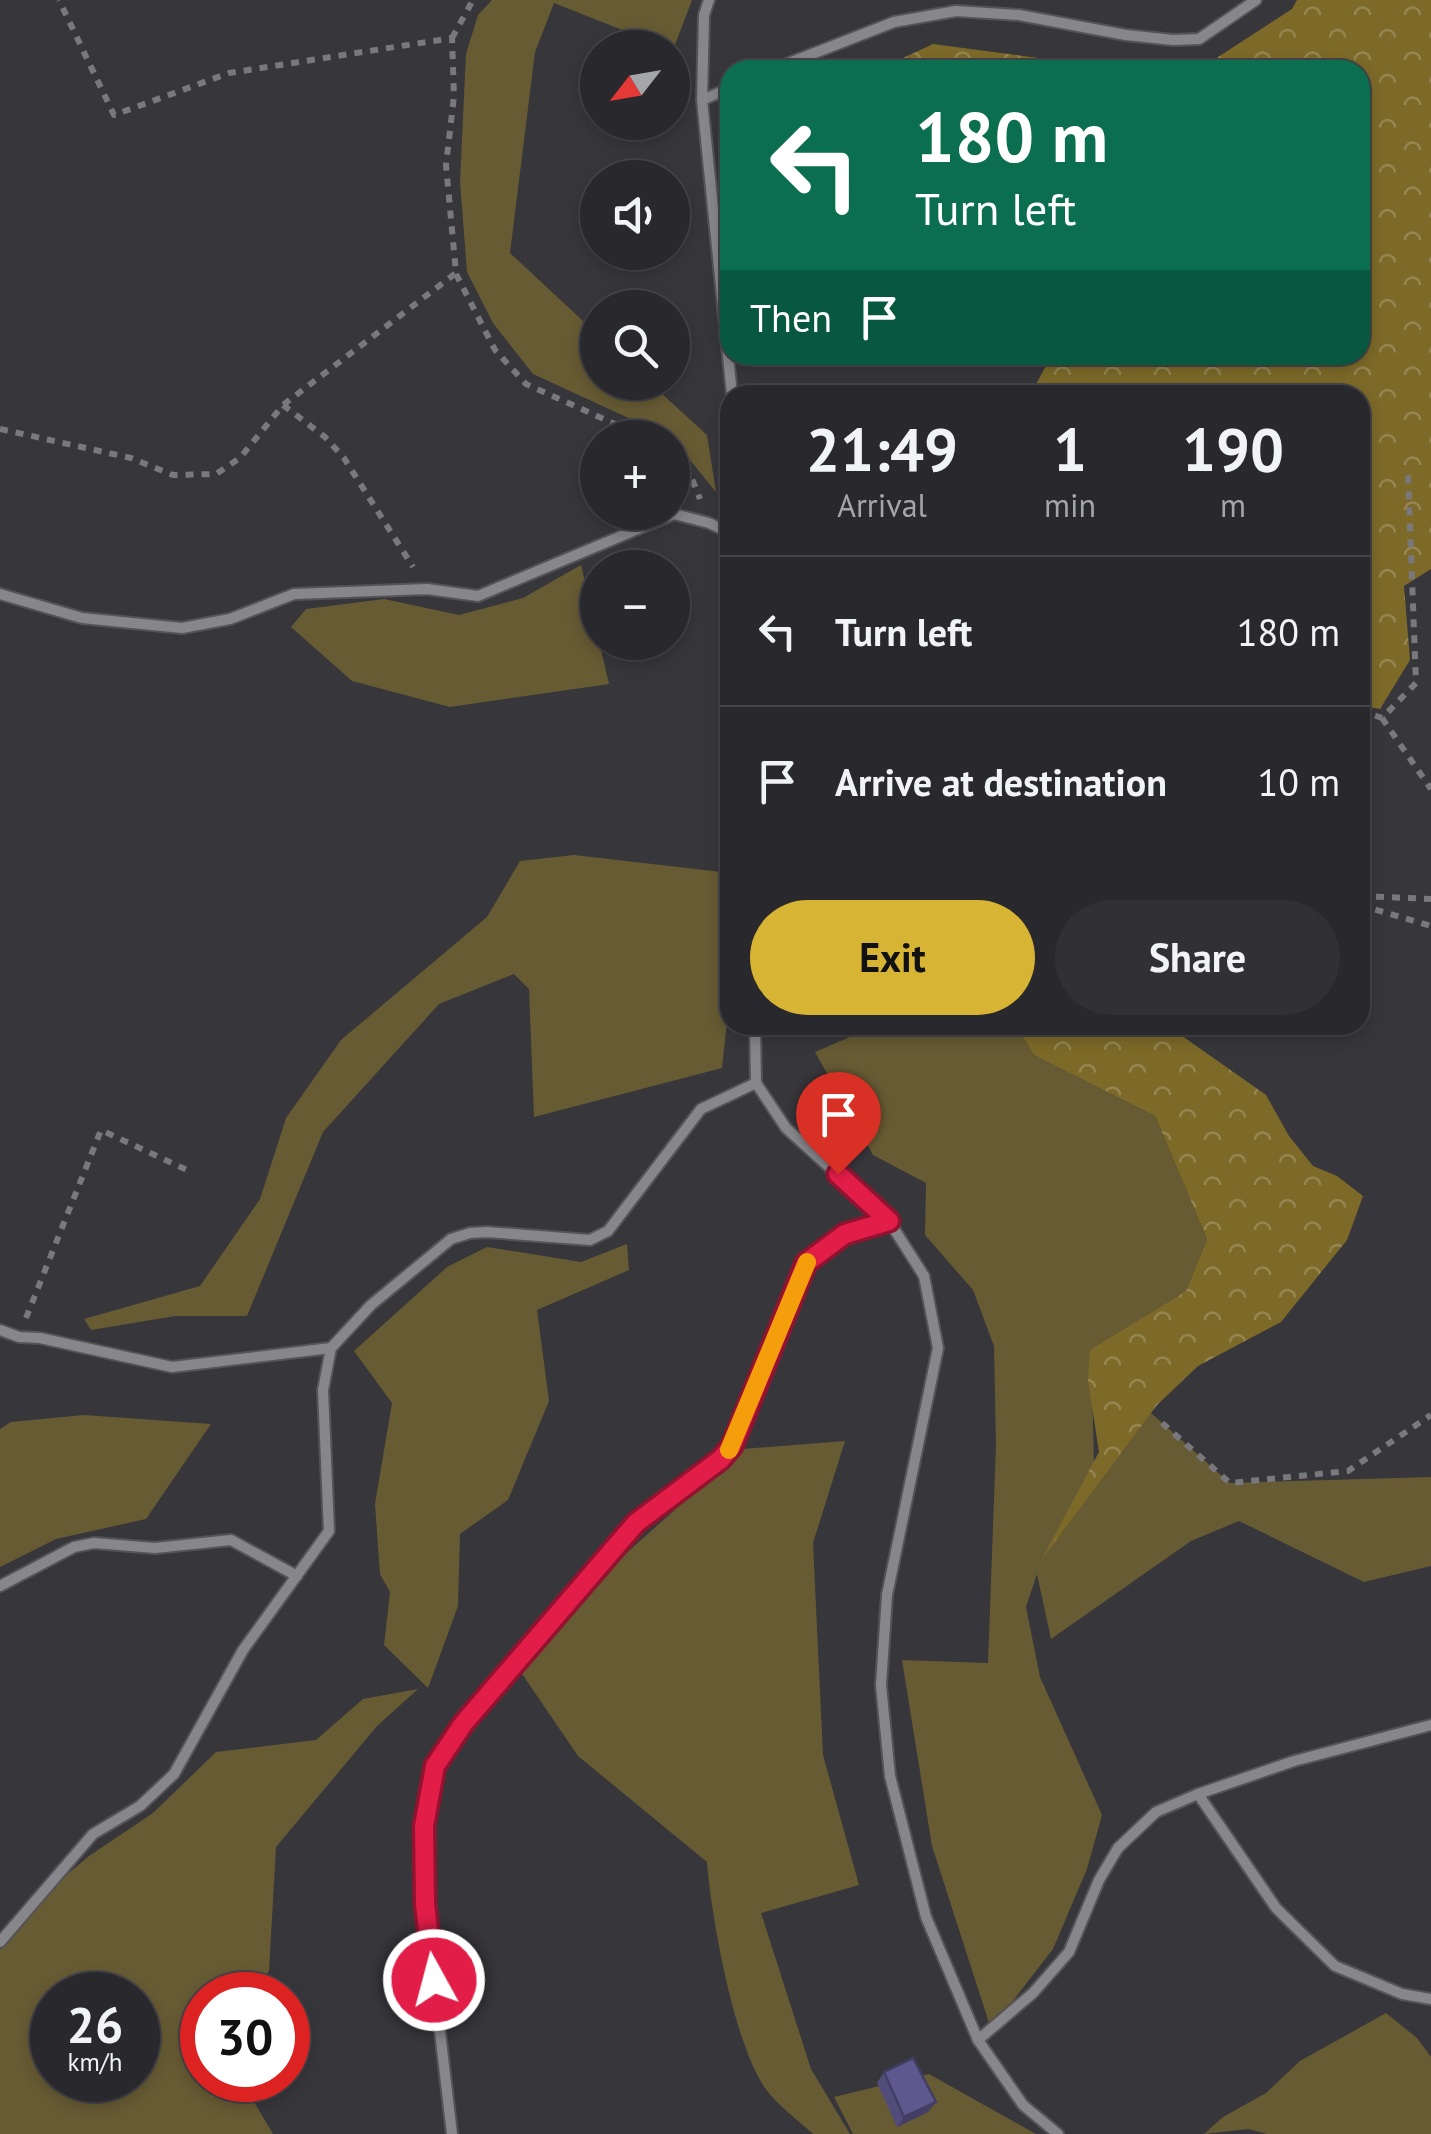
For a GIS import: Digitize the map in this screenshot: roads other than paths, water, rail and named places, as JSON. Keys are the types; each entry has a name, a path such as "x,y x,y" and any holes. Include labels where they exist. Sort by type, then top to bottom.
{"street":[{"path":"709,0 704,15 702,100 720,277"},
{"path":"797,60 894,22 956,12 1019,15 1126,36 1200,39 1256,0"},
{"path":"702,100 720,92"},
{"path":"0,594 82,618 182,628 230,619 294,594 428,589 478,596 674,514 720,528"},
{"path":"755,1035 756,1083 786,1128 889,1221 924,1276 938,1348 887,1596 880,1686 890,1776 926,1917 978,2040 1023,2105 1058,2134"},
{"path":"0,1942 93,1834 140,1806 174,1774 243,1650 328,1532 323,1390 331,1348 371,1305 451,1240 470,1232 487,1232 590,1240 608,1231 700,1109 756,1083"},
{"path":"452,2134 425,1904 424,1826 435,1766 463,1724 636,1523 721,1459 732,1446 806,1263 845,1234 889,1221"},
{"path":"0,1330 18,1338 40,1338 172,1366 331,1348"},
{"path":"0,1586 74,1547 94,1543 154,1548 231,1540 296,1576"},
{"path":"978,2040 1033,1992 1069,1952 1099,1880 1118,1848 1156,1812 1294,1761 1431,1725"},
{"path":"1198,1794 1276,1908 1335,1966 1402,1994 1431,1999"}]}
